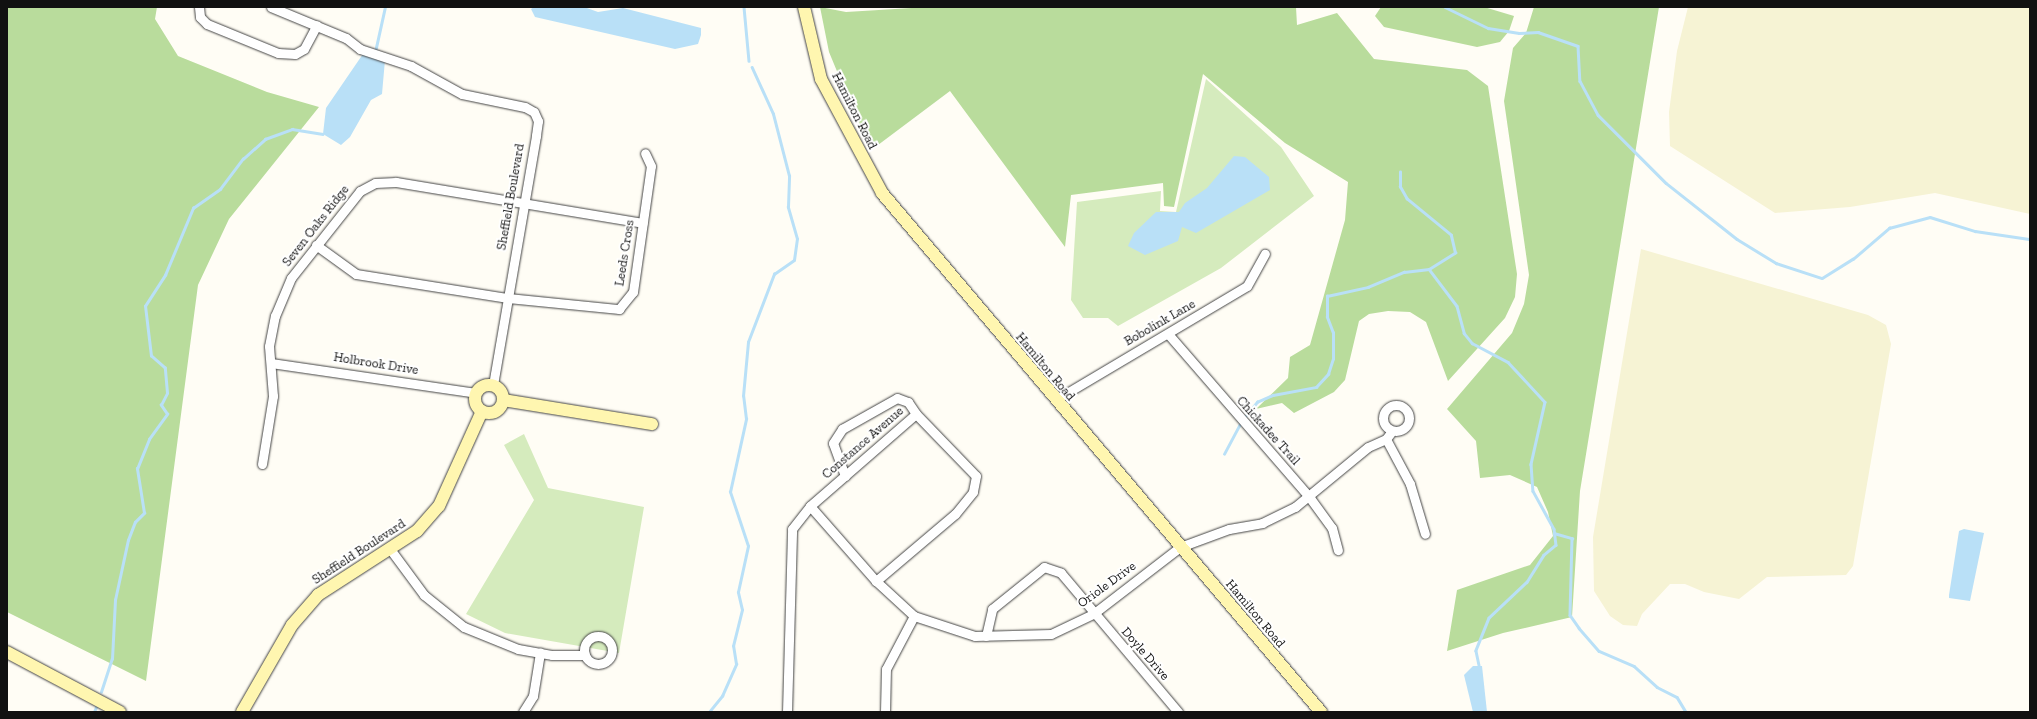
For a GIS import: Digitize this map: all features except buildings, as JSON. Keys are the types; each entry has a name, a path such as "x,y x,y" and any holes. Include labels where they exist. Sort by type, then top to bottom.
{"main road":[{"name":"Hamilton Road","path":"804,7 821,78 882,193 1055,400 1321,712"},
{"path":"493,385 500,389 503,400 497,411 482,411 475,401 476,393 481,387 493,385"},
{"path":"503,400 652,424"},
{"name":"Sheffield Boulevard","path":"242,712 292,625 318,595 390,550 417,531 439,506 482,411"},
{"path":"7,652 120,712"}],"street":[{"path":"199,7 200,17 207,24 278,53 295,54 304,49 317,25 271,7"},
{"name":"Sheffield Boulevard","path":"317,25 346,38 360,49 442,81 462,94 525,107 534,112 538,121 536,136 522,203 493,385"},
{"name":"Leeds Cross","path":"508,298 619,309 634,292 651,166 644,154"},
{"name":"Seven Oaks Ridge","path":"262,464 273,396 269,346 275,316 291,278 360,191 375,183 396,182 643,223"},
{"path":"316,245 356,274 508,298"},
{"name":"Bobolink Lane","path":"1055,400 1099,372 1169,335 1247,286 1265,254"},
{"name":"Chickadee Trail","path":"1169,335 1310,498 1332,528 1338,550"},
{"name":"Holbrook Drive","path":"271,363 476,393"},
{"path":"845,476 833,443 842,428 897,398 908,402 916,414"},
{"name":"Constance Avenue","path":"787,712 790,547 792,529 810,506 916,414 976,476 973,492 955,514 876,581"},
{"path":"1392,430 1386,439 1410,484 1425,534"},
{"name":"Oriole Drive","path":"810,506 876,581 914,616 986,636 1051,634 1093,614 1180,547 1229,529 1262,524 1310,498 1368,447 1386,439"},
{"path":"390,550 416,588 447,616 488,639 540,653 585,655"},
{"name":"Doyle Drive","path":"986,636 992,609 1044,567 1061,573 1093,614 1178,712"},
{"path":"885,712 886,670 914,616"},
{"path":"523,712 533,696 540,653"}],"shaded area":[{"path":"1688,7 2030,7 2030,214 1935,193 1850,207 1775,213 1670,146 1669,112 1677,51"},
{"path":"1641,249 1868,315 1886,325 1891,344 1853,566 1846,575 1767,577 1739,599 1704,592 1685,584 1670,584 1642,614 1637,626 1623,625 1610,616 1594,591 1593,537"}],"green space":[{"path":"7,7 157,7 155,19 178,56 267,92 319,107 229,219 198,285 146,681 7,612"},
{"path":"820,7 846,12 928,7 1296,7 1297,25 1337,13 1374,59 1467,70 1488,86 1517,274 1515,297 1505,318 1448,381 1426,322 1410,312 1388,311 1369,314 1359,321 1345,380 1334,392 1294,413 1282,403 1256,409 1288,378 1290,357 1310,345 1345,220 1348,182 1285,143 1203,74 1174,207 1164,206 1163,183 1071,195 1065,247 950,91 870,151 829,52"},
{"path":"1381,7 1484,7 1514,16 1509,31 1500,42 1477,47 1384,27 1375,16"},
{"path":"1534,7 1659,7 1580,491 1572,617 1503,633 1447,651 1457,590 1530,565 1553,536 1548,512 1537,487 1510,475 1480,478 1476,441 1447,409 1512,333 1524,304 1529,275 1504,101 1513,48 1526,33"},
{"path":"1206,79 1281,147 1314,196 1221,268 1118,326 1108,318 1083,318 1071,300 1077,202 1161,191 1160,211 1176,212"},
{"path":"524,434 548,488 644,507 619,653 505,633 466,614 534,500 504,445"}],"water":[{"path":"534,7 584,7 598,12 623,8 701,28 701,35 698,44 675,49 535,17 531,9"},
{"path":"365,51 385,60 382,94 371,100 350,137 341,145 323,134 326,108"},
{"path":"1234,156 1245,157 1269,177 1270,190 1196,233 1182,227 1178,241 1145,255 1128,246 1134,233 1156,212 1179,212 1185,203 1207,188"},
{"path":"1964,529 1984,533 1970,601 1949,598 1959,531"},
{"path":"1473,666 1482,666 1487,712 1473,712 1464,675"}],"waterway":[{"path":"375,52 385,7"},
{"path":"744,7 749,61"},
{"path":"1445,7 1488,28 1519,33 1538,32 1578,46 1580,81 1598,115 1666,183 1737,239 1776,263 1822,278 1853,259 1889,228 1930,217 1975,231 2030,239"},
{"path":"709,712 722,696 736,664 733,646 742,610 738,592 748,546 730,492 746,419 743,396 748,342 774,274 794,260 797,239 788,207 789,176 773,114 752,68"},
{"path":"101,692 112,659 115,600 128,540 135,522 144,513 137,469 149,439 167,414 161,405 167,393 165,368 151,356 145,306 165,275 193,208 220,189 243,159 265,139 292,129 323,134"},
{"path":"1244,418 1257,402 1273,395 1316,387 1328,374 1333,359 1333,333 1327,317 1327,296 1368,287 1404,272 1429,269 1455,253 1451,235 1407,199 1400,187 1400,172"},
{"path":"1429,269 1457,306 1464,333 1472,343 1508,362 1545,402 1531,464 1533,491 1554,529 1556,545 1544,555 1527,582 1489,618 1476,651 1479,665"},
{"path":"1224,454 1241,422"},
{"path":"1554,533 1572,538 1570,615 1579,628 1599,651 1634,666 1657,687 1677,697 1686,712"},
{"path":"94,712 96,707"}]}
